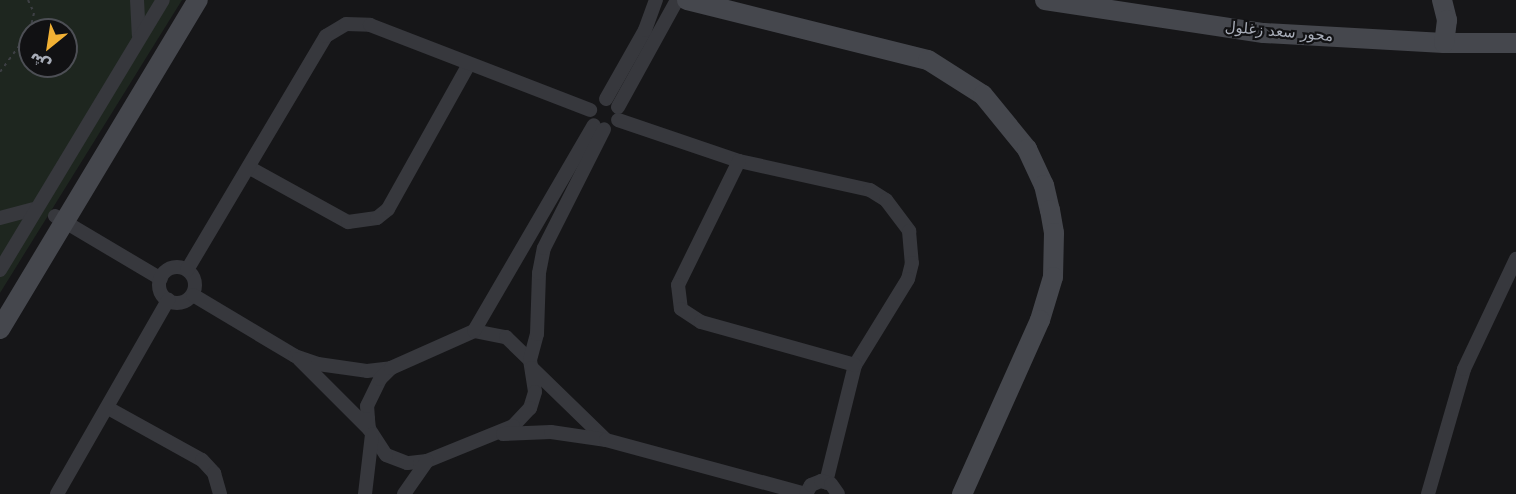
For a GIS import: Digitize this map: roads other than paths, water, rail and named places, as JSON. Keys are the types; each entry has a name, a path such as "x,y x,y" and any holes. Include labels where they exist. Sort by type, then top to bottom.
{"street":[{"path":"138,0 139,35"},
{"path":"0,270 33,209 162,0"},
{"path":"0,329 60,219 186,0"},
{"path":"0,309 60,219 198,0"},
{"path":"590,110 594,103 606,99 645,30 656,0"},
{"path":"295,356 342,369 391,368 474,331 599,127 618,114 676,0"},
{"path":"687,0 928,60 984,95 1027,149 1044,184 1050,210 1054,233 1053,277 1040,320 962,494"},
{"path":"736,0 887,34 931,49 990,87 1037,143 1062,207 1065,274 1055,320 977,494"},
{"path":"1442,0 1447,20 1444,44"},
{"name":"محور سعد زغلول","path":"1051,1 1264,33 1444,44 1516,43"},
{"path":"187,270 250,168 326,36 335,28 346,24 370,25 468,66 590,110 599,127"},
{"path":"250,168 348,222 377,218 388,209 468,66"},
{"path":"606,99 618,114 739,161 870,190 886,200 909,231 912,263 908,279 855,365 826,482"},
{"path":"193,295 295,356 371,431 386,455 397,462 428,461 495,435 513,426 530,408 535,392 531,364 537,334 539,273 544,248 599,127"},
{"path":"739,161 678,285 681,309 701,322 855,365"},
{"path":"0,218 33,209"},
{"path":"60,219 161,279"},
{"path":"1428,494 1464,369 1516,259"},
{"path":"171,269 187,270 195,284 193,295 179,303 168,300 161,292 161,279 171,269"},
{"path":"57,494 168,300"},
{"path":"474,331 506,337 606,440"},
{"path":"365,494 371,431 367,406 373,389 391,368"},
{"path":"108,408 202,460 214,474 220,494"},
{"path":"495,435 550,432 606,440 806,494 816,482 826,482 838,494"},
{"path":"404,494 428,461"}]}
